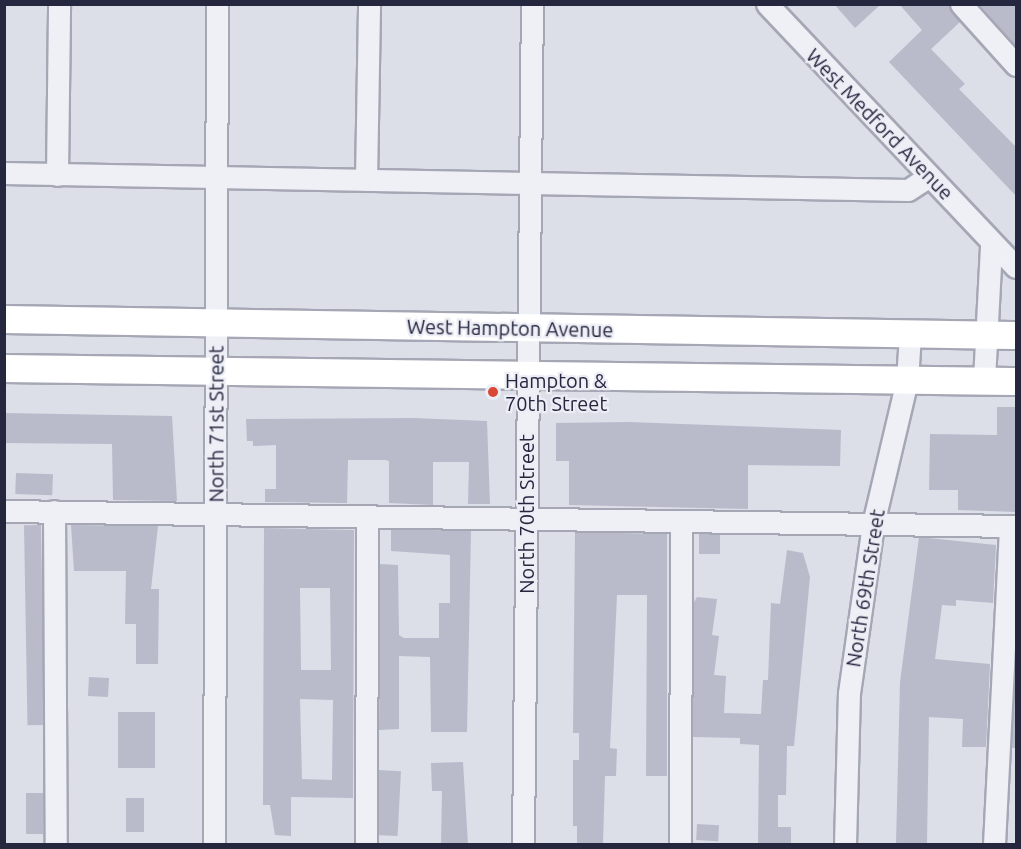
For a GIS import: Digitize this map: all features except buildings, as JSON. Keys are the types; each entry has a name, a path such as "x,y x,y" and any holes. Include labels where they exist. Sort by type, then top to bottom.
{"main road":[{"name":"West Hampton Avenue","path":"4,319 1017,335"},
{"path":"4,368 526,377 1017,381"}],"street":[{"path":"57,175 59,4"},
{"name":"North 71st Street","path":"214,844 218,4"},
{"path":"366,180 369,4"},
{"name":"North 70th Street","path":"523,844 531,4"},
{"name":"West Medford Avenue","path":"767,4 928,177 981,228 991,245 1017,267"},
{"path":"961,4 1017,64"},
{"path":"4,174 908,190 928,177"},
{"path":"984,380 984,335 991,245"},
{"name":"North 69th Street","path":"845,844 849,693 873,524 907,380 910,335"},
{"path":"4,511 1013,526 994,844"},
{"path":"54,511 56,844"},
{"path":"366,844 367,517"},
{"path":"680,844 681,522"}],"place":[{"name":"Hampton & 70th Street","path":"493,392"}]}
